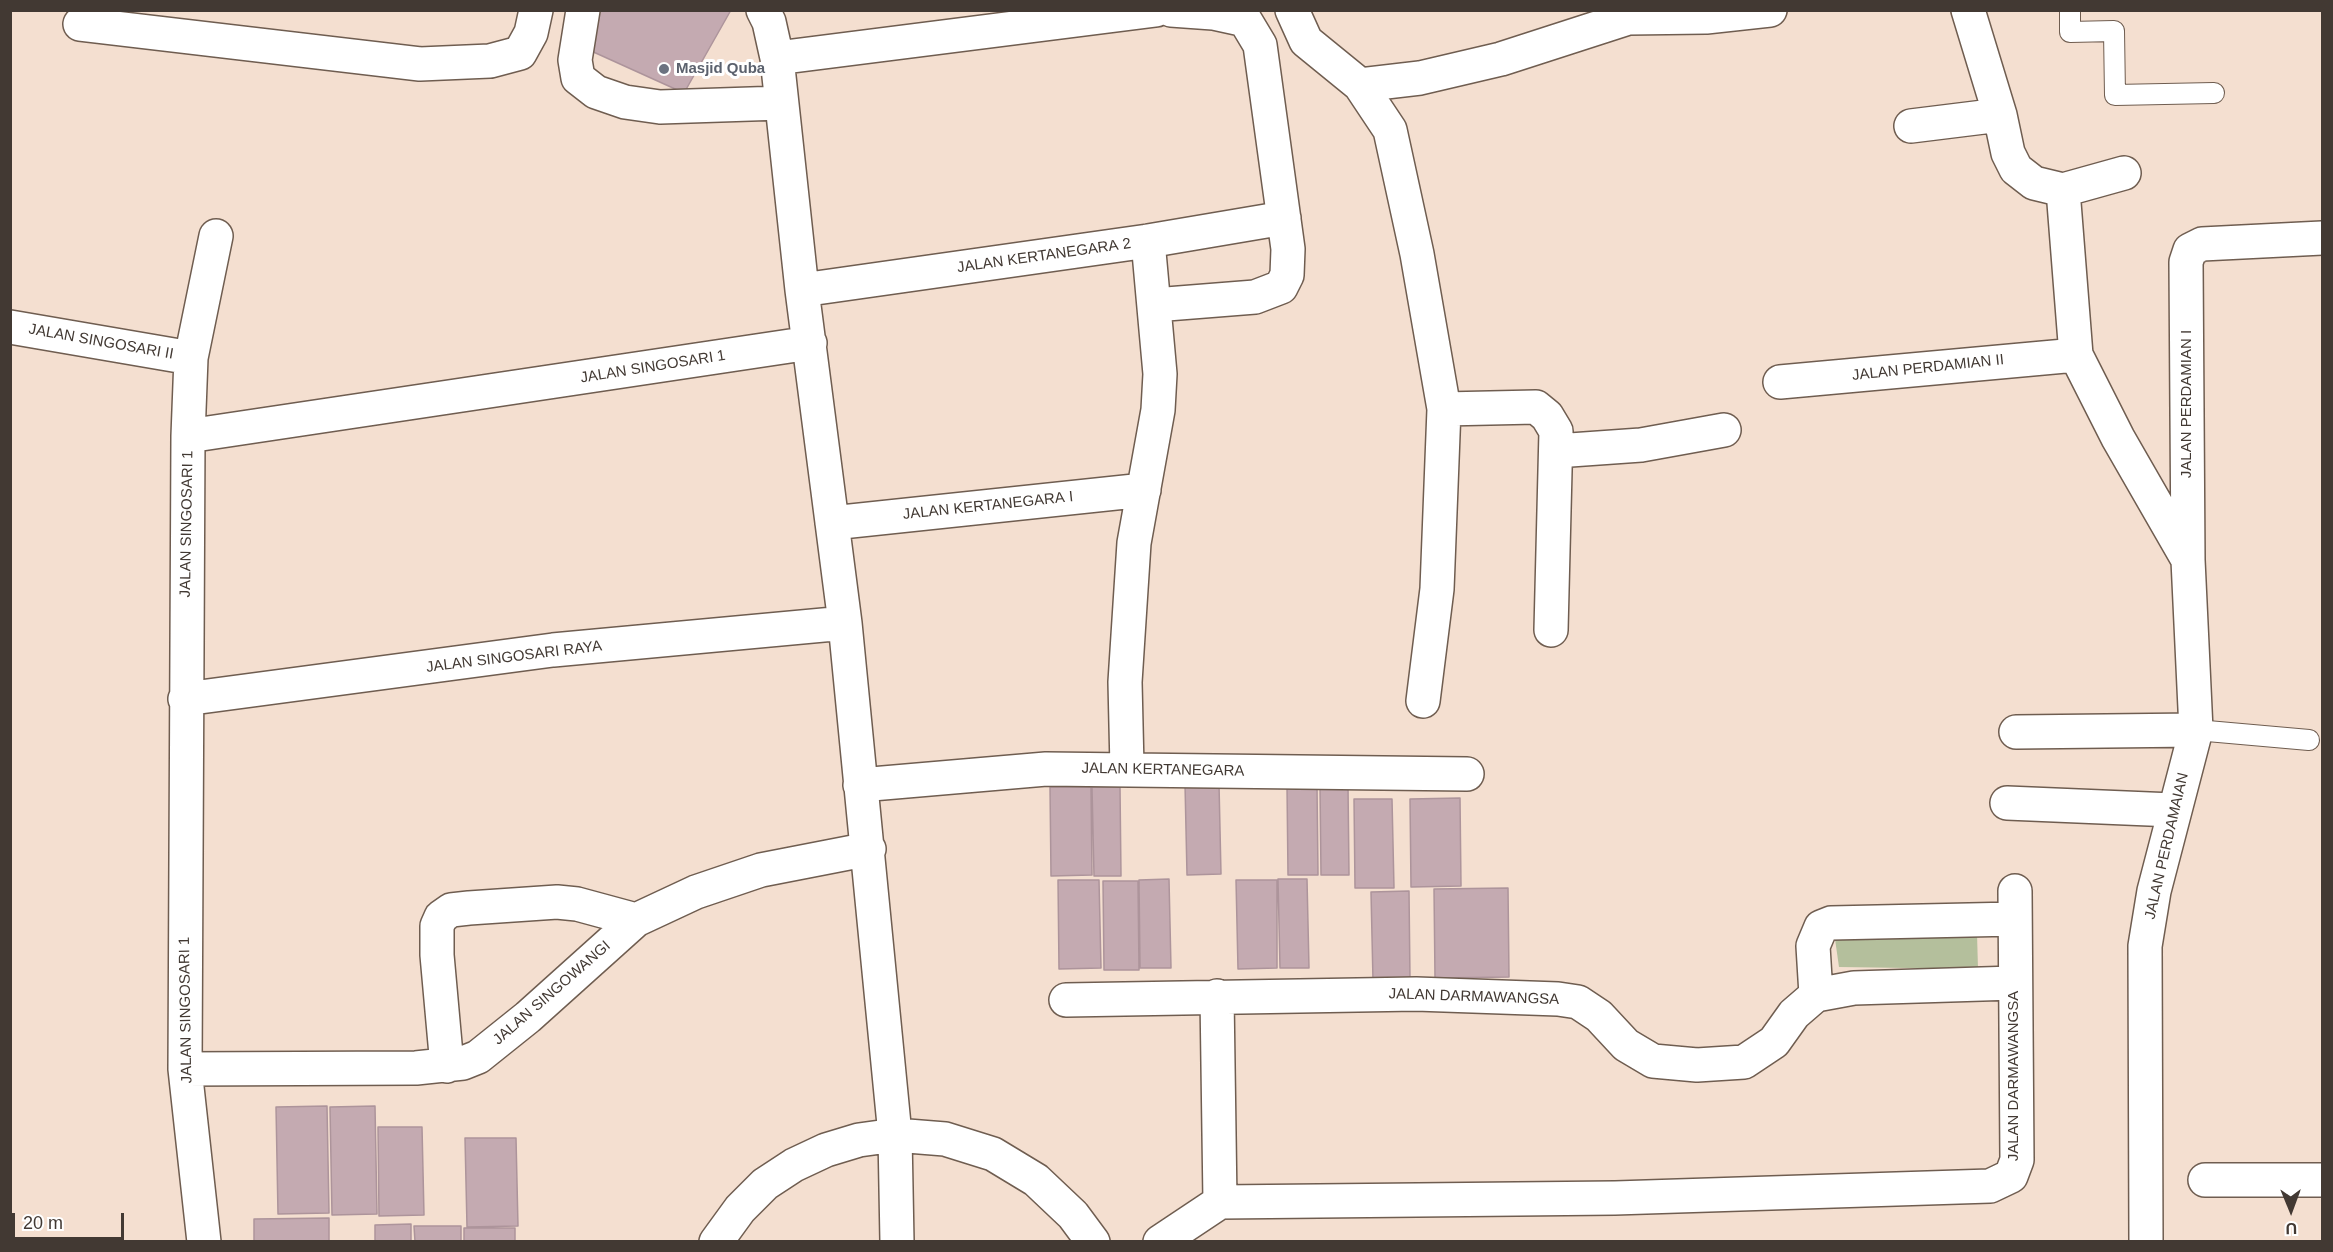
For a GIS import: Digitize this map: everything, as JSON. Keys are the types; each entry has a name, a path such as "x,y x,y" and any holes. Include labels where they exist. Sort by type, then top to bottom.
{"street":[{"path":"80,24 420,64 490,61 520,53 531,33 536,10"},
{"path":"583,10 575,53 576,69 578,78 596,92 625,102 660,107 781,103"},
{"path":"763,10 769,22 777,58 802,290 844,623 895,1135 897,1242"},
{"path":"777,58 1156,10"},
{"path":"1154,304 1255,297 1281,287 1287,275 1288,249 1260,45 1245,20 1213,13 1171,10"},
{"path":"1292,10 1306,41 1360,85 1390,130 1417,254 1444,409 1437,589 1423,701"},
{"path":"1360,85 1420,78 1501,59 1618,14 1707,17 1770,10"},
{"path":"1974,11 2008,153 2016,169 2034,183 2062,190 2124,172"},
{"path":"1911,126 2000,115"},
{"path":"2062,190 2076,355 2118,438 2188,560"},
{"name":"JALAN KERTANEGARA 2","path":"802,290 1148,242 1284,218"},
{"path":"188,436 191,358 216,236"},
{"name":"JALAN PERDAMIAN I","path":"2188,560 2186,278 2190,250 2202,244 2322,238"},
{"path":"1127,768 1125,682 1133,555 1158,410 1160,374 1148,242"},
{"name":"JALAN SINGOSARI II","path":"10,327 191,358"},
{"name":"JALAN SINGOSARI 1","path":"202,1241 185,1069 188,436 810,343"},
{"name":"JALAN PERDAMIAN II","path":"1780,382 2076,355"},
{"path":"1444,409 1536,407 1547,416 1556,431 1551,630"},
{"path":"1556,451 1641,445 1724,430"},
{"name":"JALAN KERTANEGARA I","path":"831,523 1144,490"},
{"name":"JALAN PERDAMAIAN","path":"2146,1242 2145,946 2154,891 2173,810 2196,730 2188,560"},
{"name":"JALAN SINGOSARI RAYA","path":"185,699 553,650 844,623"},
{"path":"2016,732 2196,730"},
{"name":"JALAN KERTANEGARA","path":"860,785 1046,769 1127,768 1467,774"},
{"path":"2007,802 2173,810"},
{"name":"JALAN SINGOWANGI","path":"185,1069 447,1066 478,1057 528,1017 636,920 696,892 761,870 868,849"},
{"path":"447,1066 437,955 437,926 441,917 452,910 557,902 577,904 636,920"},
{"path":"1816,995 1814,946 1821,927 1831,922 2015,905 2014,983"},
{"name":"JALAN DARMAWANGSA","path":"1066,1000 1416,994 1558,999 1578,1002 1592,1011 1626,1045 1653,1061 1697,1065 1744,1062 1774,1042 1794,1014 1816,995 1854,988 2014,983 2017,1160 2011,1176 1990,1186 1615,1198 1220,1202"},
{"path":"1160,1242 1220,1202 1217,996"},
{"path":"717,1242 740,1209 765,1184 794,1165 826,1150 859,1140 895,1135 945,1139 993,1154 1036,1180 1073,1215 1093,1242"},
{"path":"2205,1180 2322,1180"}],"lane":[{"path":"2070,10 2070,32 2114,31 2115,95 2214,93"},
{"path":"2196,730 2309,740"}],"green space":[{"path":"1834,932 1977,933 1978,969 1839,967"}],"building":[{"name":"Masjid Quba","path":"595,10 731,10 684,93 578,45"},
{"path":"1185,784 1219,784 1221,874 1187,875"},
{"path":"1287,786 1317,786 1318,875 1288,875"},
{"path":"1320,786 1348,786 1349,875 1321,875"},
{"path":"1050,787 1091,787 1092,875 1051,876"},
{"path":"1092,787 1120,787 1121,876 1094,876"},
{"path":"1460,798 1461,886 1411,887 1410,799"},
{"path":"1354,799 1392,799 1394,888 1355,888"},
{"path":"1169,879 1171,968 1140,968 1139,880"},
{"path":"1278,879 1307,879 1309,968 1280,968"},
{"path":"1058,880 1099,880 1101,968 1059,969"},
{"path":"1236,880 1277,880 1277,968 1238,969"},
{"path":"1103,881 1138,881 1139,970 1104,970"},
{"path":"1508,888 1509,977 1435,978 1434,889"},
{"path":"1409,891 1410,980 1373,981 1371,892"},
{"path":"327,1106 329,1213 278,1214 276,1107"},
{"path":"375,1106 377,1214 332,1215 330,1107"},
{"path":"378,1127 422,1127 424,1215 379,1216"},
{"path":"465,1138 516,1138 518,1226 467,1227"},
{"path":"329,1218 329,1242 254,1242 254,1219"},
{"path":"411,1224 411,1242 375,1242 375,1225"},
{"path":"414,1226 461,1226 461,1242 415,1242"},
{"path":"464,1228 515,1228 515,1242 464,1242"}],"place":[{"name":"Masjid Quba","path":"664,69"}]}
